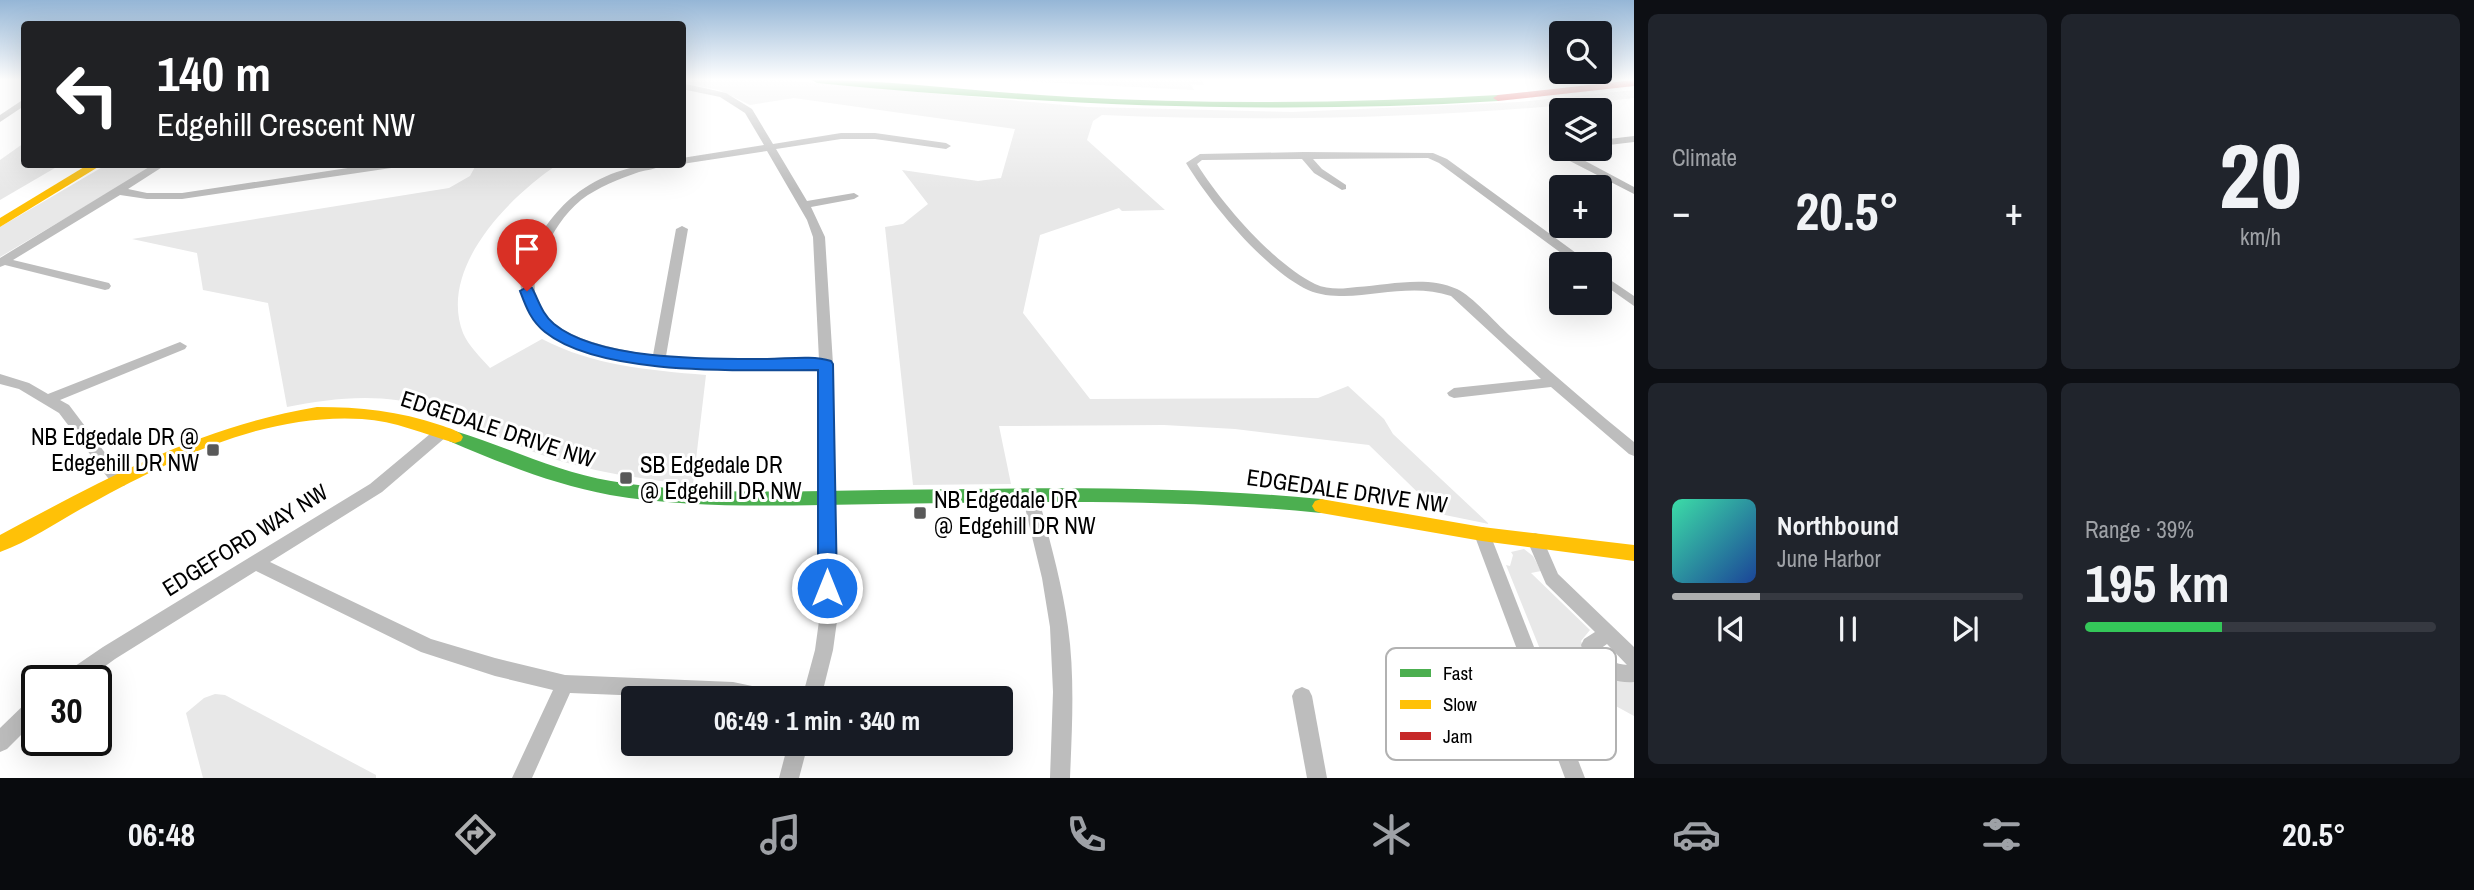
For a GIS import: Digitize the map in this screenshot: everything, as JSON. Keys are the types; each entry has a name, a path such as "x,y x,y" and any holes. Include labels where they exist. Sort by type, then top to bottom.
{"main road":[{"path":"0,210 69,168"},
{"path":"0,223 91,168"},
{"name":"EDGEDALE DRIVE NW","path":"0,544 155,462 198,444 276,421 317,415 377,415 414,422 538,470 606,488 683,498 1030,495 1254,498 1338,508 1482,534 1634,553"}],"street":[{"path":"752,116 804,205 819,237 822,255 826,364 828,621 815,686"},
{"path":"686,160 829,137 861,136 946,146"},
{"path":"1612,142 1634,139"},
{"path":"1567,252 1436,157 1415,153 1200,157 1191,163 1237,223 1308,286 1327,292 1433,286 1448,289 1462,298 1634,450"},
{"path":"1304,155 1318,171 1342,187"},
{"path":"1579,161 1634,191"},
{"path":"2,262 155,168"},
{"path":"118,191 147,196 181,195 370,168"},
{"path":"645,168 611,178 580,193 554,221 531,265 527,291 536,314 549,328 567,339 602,351 688,365 826,364"},
{"path":"804,205 854,196"},
{"path":"659,360 682,229"},
{"path":"2,262 106,286"},
{"path":"1612,286 1634,302"},
{"path":"50,399 180,346"},
{"path":"0,379 24,386 64,409 118,482"},
{"path":"1454,393 1555,382"},
{"name":"EDGEFORD WAY NW","path":"94,665 376,488 441,433"},
{"path":"1030,495 1056,605 1060,636 1060,778"},
{"path":"1482,534 1525,648"},
{"path":"1535,540 1552,579 1634,659"},
{"path":"256,563 428,646 495,667 565,684 621,686"},
{"path":"1591,648 1590,645 1608,634"},
{"path":"1616,673 1634,673"},
{"path":"522,778 565,684"},
{"path":"1302,695 1317,778"},
{"path":"0,742 21,721"},
{"path":"789,778 795,756"},
{"path":"1568,760 1575,778"}],"shaded area":[{"path":"925,116 1100,116 1093,121 1087,140 1165,210 1122,211 1119,208 1040,235 1023,313 1090,399 1318,398 1348,386 1384,419 1393,434 1489,524 1440,514 1369,445 1235,429 1164,425 999,426 1011,484 913,485 885,227 903,224 928,204 902,170 978,181 1001,178 1015,129"},
{"path":"1146,116 1383,116 1302,118"},
{"path":"21,145 21,168 55,168 0,200 0,160"},
{"path":"101,168 150,168 0,257 0,227"},
{"path":"474,168 553,168 500,215 469,260 460,284 458,308 463,333 468,342 490,368 542,339 601,361 642,369 706,375 693,485 617,474 560,461 412,403 358,398 287,407 268,303 203,290 197,253 132,239 449,188 470,176"},
{"path":"1524,549 1533,556 1541,571 1531,573 1590,630 1581,641 1584,648 1540,648 1506,565 1510,566 1513,555 1511,552"},
{"path":"1616,672 1634,681 1634,716 1616,706"},
{"path":"215,694 225,695 376,775 376,778 203,778 186,713 204,698"}],"traffic: fast":[{"path":"455,437 512,460 571,479 611,488 669,495 756,498 1023,494 1202,496 1321,506"}],"traffic: slow":[{"path":"0,223 91,168"},
{"path":"0,544 175,454 222,435 270,421 317,413 362,413 386,416 455,437"},
{"path":"1321,506 1482,534 1634,553"}],"place":[{"name":"NB Edgedale DR @ Edegehill DR NW","path":"213,450"},
{"name":"SB Edgedale DR @ Edgehill DR NW","path":"626,478"},
{"name":"NB Edgedale DR @ Edgehill DR NW","path":"920,513"}],"route":[{"path":"527,291 531,307 549,328 578,344 602,351 688,365 826,364 827,588"}]}
